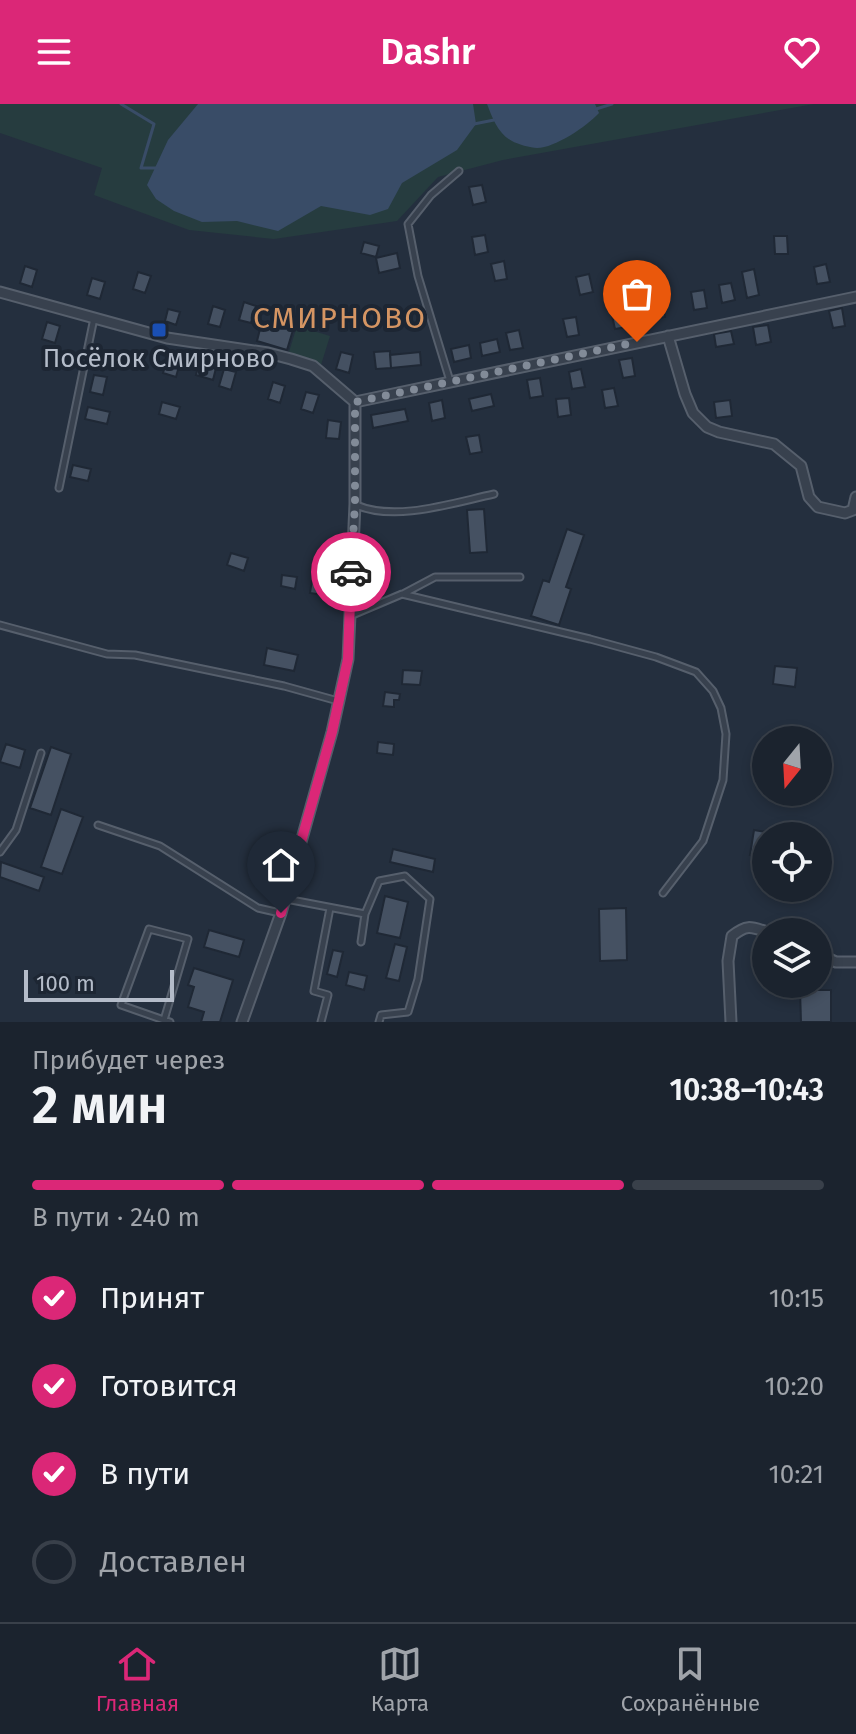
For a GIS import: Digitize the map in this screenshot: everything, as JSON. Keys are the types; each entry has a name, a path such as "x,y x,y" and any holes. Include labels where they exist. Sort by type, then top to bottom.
{"street":[{"path":"0,292 167,338 291,359 313,366 355,402 355,504 348,659 332,732 281,913 242,1022"},
{"path":"355,402 856,297"},
{"path":"668,336 693,413 707,427 774,444 801,466 809,497 818,507 845,513 853,510 856,497"},
{"path":"731,1022 728,961 732,936 743,927 752,927"},
{"path":"832,960 856,962"}],"lane":[{"path":"450,382 418,276 408,224 431,195 459,171"},
{"path":"59,488 94,318"},
{"path":"355,504 386,513 494,494"},
{"path":"349,616 435,577 520,577"},
{"path":"402,594 656,657 696,672 713,691 721,708 726,734 723,780 703,841 663,893"},
{"path":"0,625 107,654 135,655 284,686 339,701"},
{"path":"0,852 16,830 41,753"},
{"path":"98,825 160,846 258,908 281,913"},
{"path":"361,942 365,914 379,881 405,876 430,899 418,979 408,1012 381,1015 379,1022"},
{"path":"285,899 365,914"},
{"path":"321,1022 328,995 314,991 330,908"},
{"path":"149,929 188,939 167,1021 121,1005 149,929"}],"green space":[{"path":"0,104 814,104 503,160 438,177 397,221 274,239 189,230 94,195 102,168 0,133"},
{"path":"297,326 330,336 321,365 288,355"}],"water":[{"path":"198,104 473,104 476,124 457,150 402,183 388,209 370,215 321,206 278,231 237,221 202,222 174,211 156,199 147,185 168,140"},
{"path":"487,104 595,104 599,113 561,140 534,148 507,138 496,125"}],"building":[{"path":"482,185 486,202 473,205 469,187"},
{"path":"485,235 488,252 475,255 472,237"},
{"path":"774,236 787,236 788,254 775,254"},
{"path":"364,242 379,246 376,257 361,253"},
{"path":"397,253 400,268 379,273 376,258"},
{"path":"504,261 507,279 495,281 491,264"},
{"path":"826,264 830,282 817,284 814,267"},
{"path":"25,266 37,270 32,287 20,283"},
{"path":"754,269 759,295 747,298 742,272"},
{"path":"138,272 151,276 145,293 133,289"},
{"path":"589,274 593,292 580,295 576,277"},
{"path":"92,278 105,282 100,299 87,295"},
{"path":"731,283 735,300 722,303 719,285"},
{"path":"704,290 707,308 694,310 691,292"},
{"path":"662,299 665,317 652,319 649,302"},
{"path":"244,302 256,306 251,323 239,320"},
{"path":"213,306 225,310 220,327 208,324"},
{"path":"842,308 845,326 833,328 829,311"},
{"path":"168,309 180,312 176,325 165,321"},
{"path":"624,309 627,327 615,329 611,311"},
{"path":"576,317 579,335 567,337 563,319"},
{"path":"262,321 293,330 287,350 257,341"},
{"path":"47,322 60,326 55,343 42,339"},
{"path":"768,325 771,342 756,345 753,327"},
{"path":"519,330 523,348 510,350 506,333"},
{"path":"731,331 734,344 716,347 714,334"},
{"path":"497,339 500,352 482,356 480,343"},
{"path":"469,345 471,358 454,362 451,349"},
{"path":"390,351 391,368 376,369 374,352"},
{"path":"341,352 353,355 349,373 336,369"},
{"path":"420,352 421,365 391,368 390,355"},
{"path":"168,356 181,359 176,377 163,373"},
{"path":"632,358 635,376 623,378 619,360"},
{"path":"199,363 216,368 213,380 196,375"},
{"path":"224,369 236,372 231,390 219,386"},
{"path":"581,369 585,387 572,389 569,372"},
{"path":"94,375 107,377 103,395 90,392"},
{"path":"540,378 543,396 530,398 527,380"},
{"path":"273,382 285,386 280,403 268,399"},
{"path":"614,388 618,406 605,408 602,390"},
{"path":"306,392 319,395 313,413 301,409"},
{"path":"491,394 494,406 472,411 469,399"},
{"path":"569,398 571,415 558,417 556,399"},
{"path":"442,400 445,418 432,421 429,403"},
{"path":"730,400 732,416 716,418 714,402"},
{"path":"162,402 180,407 176,419 159,414"},
{"path":"88,407 110,412 107,424 85,419"},
{"path":"405,409 408,421 373,428 371,415"},
{"path":"328,420 341,422 339,439 326,438"},
{"path":"479,435 482,452 470,454 466,437"},
{"path":"73,465 91,469 88,481 70,477"},
{"path":"484,509 487,552 470,553 467,510"},
{"path":"567,529 584,535 566,587 571,589 559,625 531,616 543,580 549,582"},
{"path":"231,553 248,558 244,571 227,565"},
{"path":"282,575 297,577 295,589 281,586"},
{"path":"312,580 325,582 323,595 310,593"},
{"path":"267,648 298,655 294,671 264,665"},
{"path":"775,666 797,668 795,687 773,684"},
{"path":"403,670 422,671 420,685 402,684"},
{"path":"385,692 400,694 399,700 394,700 394,707 383,706"},
{"path":"378,742 394,744 393,755 377,753"},
{"path":"6,744 25,750 20,768 0,762"},
{"path":"51,747 71,754 51,815 30,808"},
{"path":"61,809 83,817 62,874 41,867"},
{"path":"393,849 435,859 433,872 390,862"},
{"path":"1,862 44,877 39,891 0,877"},
{"path":"385,896 408,902 400,938 377,933"},
{"path":"626,908 627,960 600,961 599,909"},
{"path":"209,930 244,940 239,957 204,947"},
{"path":"395,944 407,947 399,981 386,978"},
{"path":"333,950 343,952 337,977 327,974"},
{"path":"194,968 233,980 220,1022 201,1022 204,1012 188,1007 194,987 188,985"},
{"path":"349,972 367,976 364,990 346,985"},
{"path":"800,998 831,998 831,1022 801,1022"}],"waterway":[{"path":"121,104 154,124 141,168 157,168"},
{"path":"596,109 612,104"},
{"path":"474,124 494,120"}],"way so far":[{"path":"351,572 355,402 637,342"}],"place":[{"name":"Посёлок Смирново","path":"159,330"}],"district":[{"name":"СМИРНОВО","path":"340,318"}],"route":[{"path":"281,913 332,732 348,659 351,572"}]}
